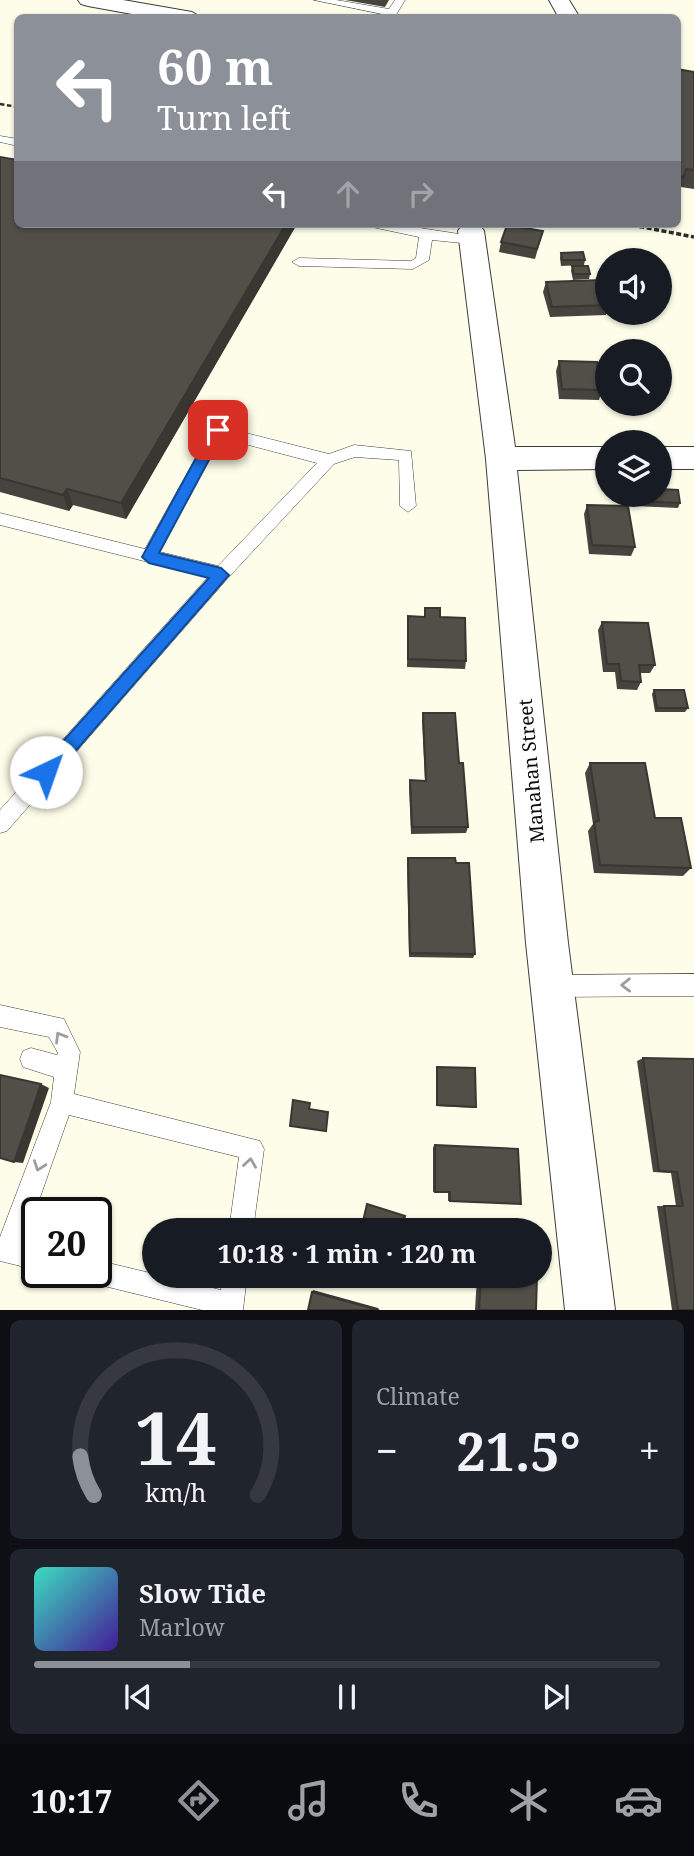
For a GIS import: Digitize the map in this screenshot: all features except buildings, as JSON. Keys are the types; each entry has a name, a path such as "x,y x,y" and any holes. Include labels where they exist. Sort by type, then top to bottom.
{"street":[{"path":"88,0 169,14"},
{"name":"Manahan Street","path":"472,236 501,459 552,986 590,1310"},
{"path":"501,459 595,458"},
{"path":"672,458 694,458"}],"lane":[{"path":"319,0 392,13 400,0"},
{"path":"394,228 426,235 472,236"},
{"path":"299,261 413,265 422,260 426,235"},
{"path":"149,557 218,430 329,460"},
{"path":"0,824 221,575 329,460 354,451 406,455 408,506"},
{"path":"0,519 221,575"},
{"path":"552,986 694,985"},
{"path":"0,1016 55,1027 69,1052 62,1102 4,1250"},
{"path":"31,1059 66,1069"},
{"path":"62,1102 252,1149 243,1218"},
{"path":"112,1276 231,1308 234,1288"}],"path":[{"path":"646,228 694,237"}],"route":[{"path":"46,772 221,575 149,557 218,430"}]}
